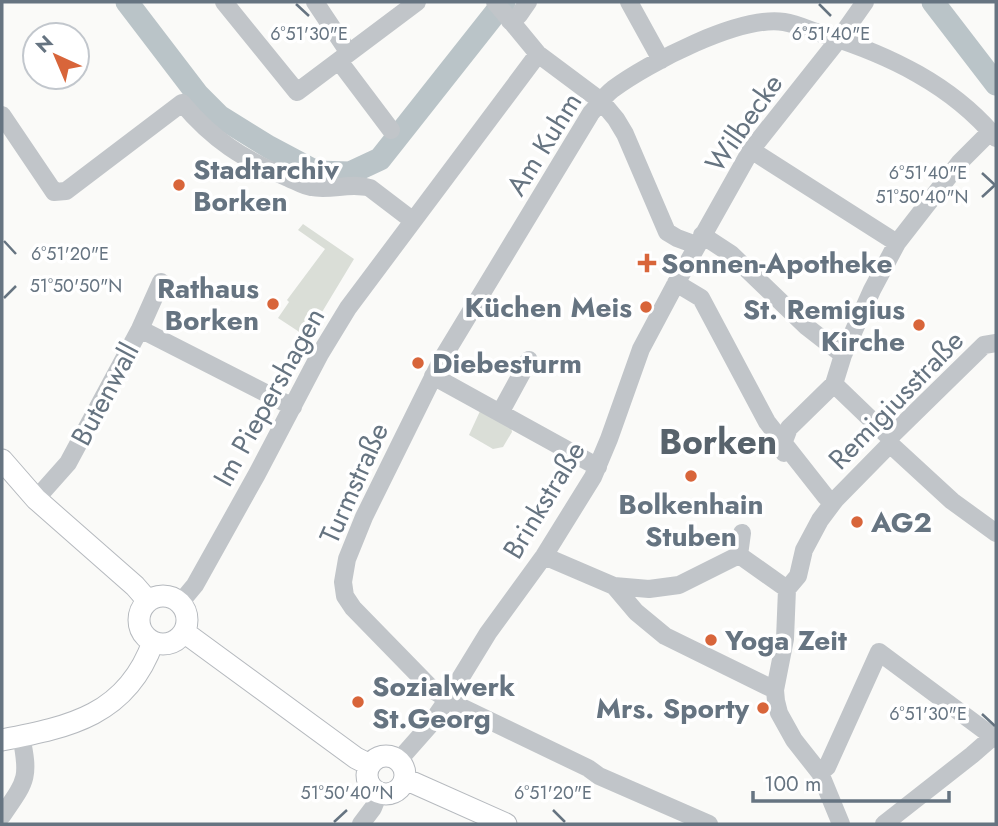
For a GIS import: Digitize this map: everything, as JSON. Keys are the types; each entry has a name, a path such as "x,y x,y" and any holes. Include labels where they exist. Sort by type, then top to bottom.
{"main road":[{"path":"2,460 36,499 135,586 148,601"},
{"path":"167,596 180,603 186,614 184,632 170,643 153,642 146,638 139,624 142,608 148,601 167,596"},
{"path":"184,632 356,758 370,765"},
{"path":"12,738 78,722 104,707 126,689 141,670 153,642"},
{"path":"402,770 395,792 379,793 370,784 370,765 383,756 402,770 506,824"}],"street":[{"path":"224,2 296,92 417,2"},
{"path":"315,2 344,57 391,130"},
{"path":"503,13 519,15 528,2"},
{"path":"629,2 661,60"},
{"name":"Wilbecke","path":"699,240 751,150 865,2"},
{"path":"503,13 538,54 601,101 625,134 667,232 677,238 699,240 731,254 807,327 843,355"},
{"name":"Am Kuhm","path":"433,376 601,101 612,90 661,60 750,23 784,22 839,39 916,72 962,104 993,134"},
{"name":"Im Piepershagen","path":"180,603 195,586 320,354 348,308 538,54"},
{"path":"2,117 54,192 66,191 85,178 183,103 207,131 228,148 265,169 309,187 370,188 412,220"},
{"path":"784,447 789,428 834,384 843,355 872,290 897,243 960,162 993,134"},
{"path":"751,150 897,243"},
{"name":"Brinkstraße","path":"402,770 488,633 544,556 598,467 642,349 699,240"},
{"name":"Butenwall","path":"36,499 68,463 140,329 161,282"},
{"path":"676,283 701,298 767,422 826,497 835,500"},
{"path":"140,329 293,407"},
{"name":"Remigiusstraße","path":"787,589 798,576 804,550 820,520 835,500 984,345 996,342"},
{"path":"500,413 529,360"},
{"path":"433,376 598,467"},
{"name":"Turmstraße","path":"433,376 364,517 347,559 343,582 345,596 353,608 433,690 447,700 599,776 709,824"},
{"path":"834,384 952,501 996,533"},
{"path":"739,555 742,533"},
{"path":"544,556 614,586 649,589 679,585 739,555"},
{"path":"739,555 787,589 785,639 775,690 779,713 794,740 820,773 841,824"},
{"path":"614,586 636,612 665,636 775,690"},
{"path":"820,773 827,767 879,652 995,737 884,824"},
{"path":"2,816 24,781 27,767 12,738"},
{"path":"361,824 373,808 379,793"}],"shaded area":[{"path":"303,224 354,259 307,337 278,318 289,302 287,300 325,249 298,230"},
{"path":"481,409 511,426 512,432 503,447 493,449 469,435"}],"waterway":[{"path":"127,2 198,95 219,116 316,172 350,173 380,159 504,2"},
{"path":"933,2 996,84"}],"place":[{"name":"Stadtarchiv Borken","path":"179,185"},
{"name":"Sonnen-Apotheke","path":"647,263"},
{"name":"Rathaus Borken","path":"273,304"},
{"name":"Küchen Meis","path":"646,307"},
{"name":"St. Remigius Kirche","path":"919,325"},
{"name":"Diebesturm","path":"418,363"},
{"name":"Bolkenhain Stuben","path":"691,476"},
{"name":"AG2","path":"857,522"},
{"name":"Yoga Zeit","path":"711,640"},
{"name":"Sozialwerk St.Georg","path":"358,702"},
{"name":"Mrs. Sporty","path":"763,708"}],"district":[{"name":"Borken","path":"718,442"}]}
